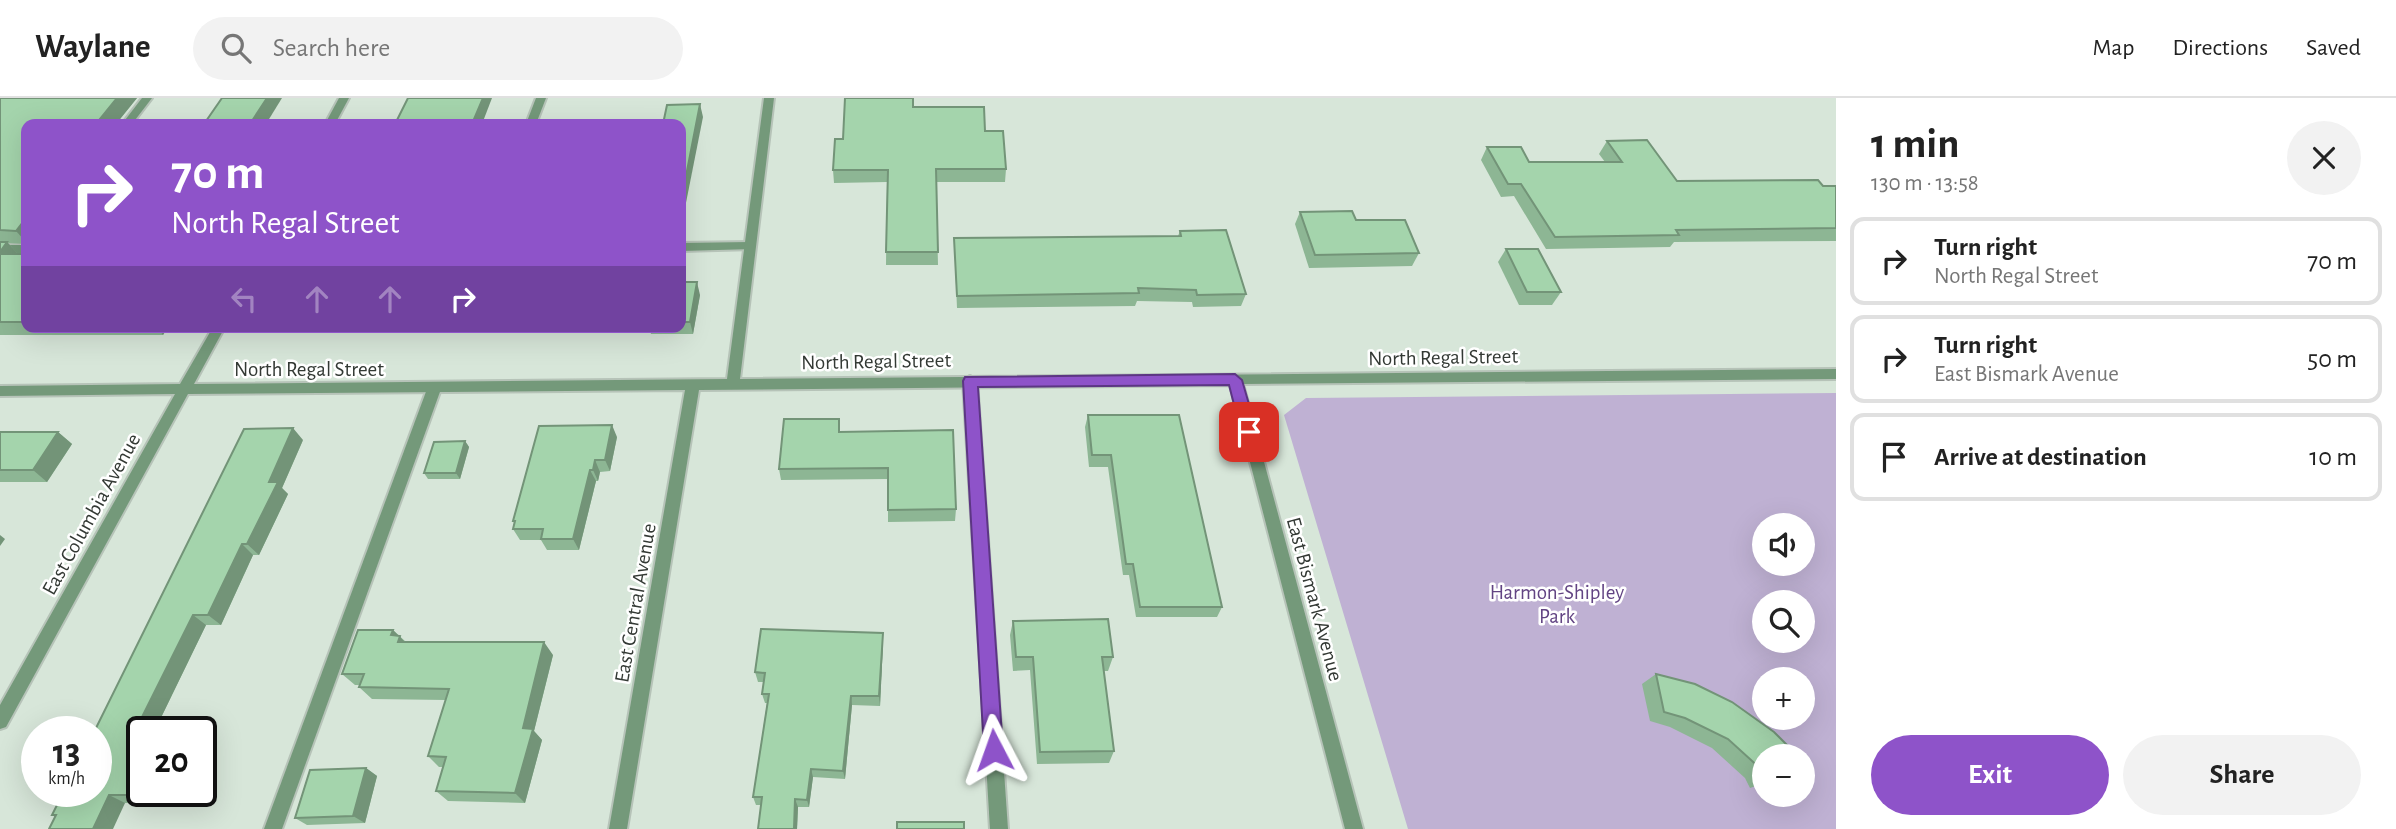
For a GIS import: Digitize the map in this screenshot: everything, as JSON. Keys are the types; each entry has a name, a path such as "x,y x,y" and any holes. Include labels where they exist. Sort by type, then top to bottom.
{"street":[{"path":"131,119 147,98"},
{"path":"333,119 344,98"},
{"path":"533,119 541,98"},
{"path":"733,384 769,98"},
{"path":"686,247 750,246"},
{"path":"0,249 21,249"},
{"name":"East Columbia Avenue","path":"0,721 216,333"},
{"name":"North Regal Street","path":"0,391 1836,374"},
{"name":"East Bismark Avenue","path":"1235,380 1354,829"},
{"path":"970,381 999,829"},
{"name":"East Central Avenue","path":"618,829 693,384"},
{"path":"273,829 434,388"}],"green space":[{"name":"Harmon-Shipley Park","path":"1836,393 1836,829 1408,829 1284,415 1306,398"}],"building":[{"path":"0,98 117,98 100,119 21,119 21,224 16,231 0,230"},
{"path":"222,98 267,98 253,119 207,119"},
{"path":"408,98 483,98 474,119 398,119"},
{"path":"845,98 913,98 913,107 984,107 985,131 1003,131 1006,169 936,169 938,252 886,252 888,170 833,170 835,139 843,139"},
{"path":"700,104 686,176 686,119 664,119 667,105"},
{"path":"1647,140 1677,181 1818,180 1823,186 1836,186 1836,228 1676,230 1679,235 1555,237 1521,184 1508,184 1487,147 1521,147 1529,162 1622,162 1607,141"},
{"path":"1352,211 1356,220 1405,220 1419,253 1315,255 1300,212"},
{"path":"1226,230 1246,294 1197,295 1196,290 1138,288 1139,293 957,296 954,238 1181,236 1180,231"},
{"path":"0,242 7,242 0,252"},
{"path":"1506,249 1538,249 1561,292 1527,292"},
{"path":"0,254 21,254 21,322 0,322"},
{"path":"686,282 697,282 690,322 686,322"},
{"path":"1088,415 1179,415 1222,607 1140,607 1133,564 1126,564 1111,455 1092,455"},
{"path":"784,419 839,419 839,432 953,430 956,509 888,510 888,468 779,469"},
{"path":"612,425 605,460 595,460 593,470 590,470 573,539 541,539 543,529 513,529 539,426"},
{"path":"293,428 269,482 278,482 247,544 242,544 208,615 193,615 142,716 126,716 126,795 112,795 112,716 102,716 244,429"},
{"path":"0,432 58,432 33,470 0,470"},
{"path":"465,441 456,473 424,473 434,442"},
{"path":"1108,619 1113,657 1102,657 1114,751 1040,752 1033,657 1016,657 1013,621"},
{"path":"761,629 883,633 879,696 851,696 843,771 811,769 807,800 795,799 794,829 758,829 762,797 753,797 769,694 762,694 765,673 755,672"},
{"path":"358,630 393,630 391,635 400,636 398,642 544,642 523,728 533,729 515,793 436,791 446,757 428,756 449,689 359,687 364,674 342,674"},
{"path":"1656,674 1695,684 1732,702 1752,716 1752,730 1771,730 1786,744 1752,744 1752,761 1728,739 1685,718 1664,712"},
{"path":"366,768 353,816 295,818 310,770"},
{"path":"56,807 103,807 93,829 49,829 56,815 52,815"},
{"path":"897,822 964,822 964,829 897,829"}],"route":[{"path":"994,750 970,381 1235,380 1249,432"}]}
